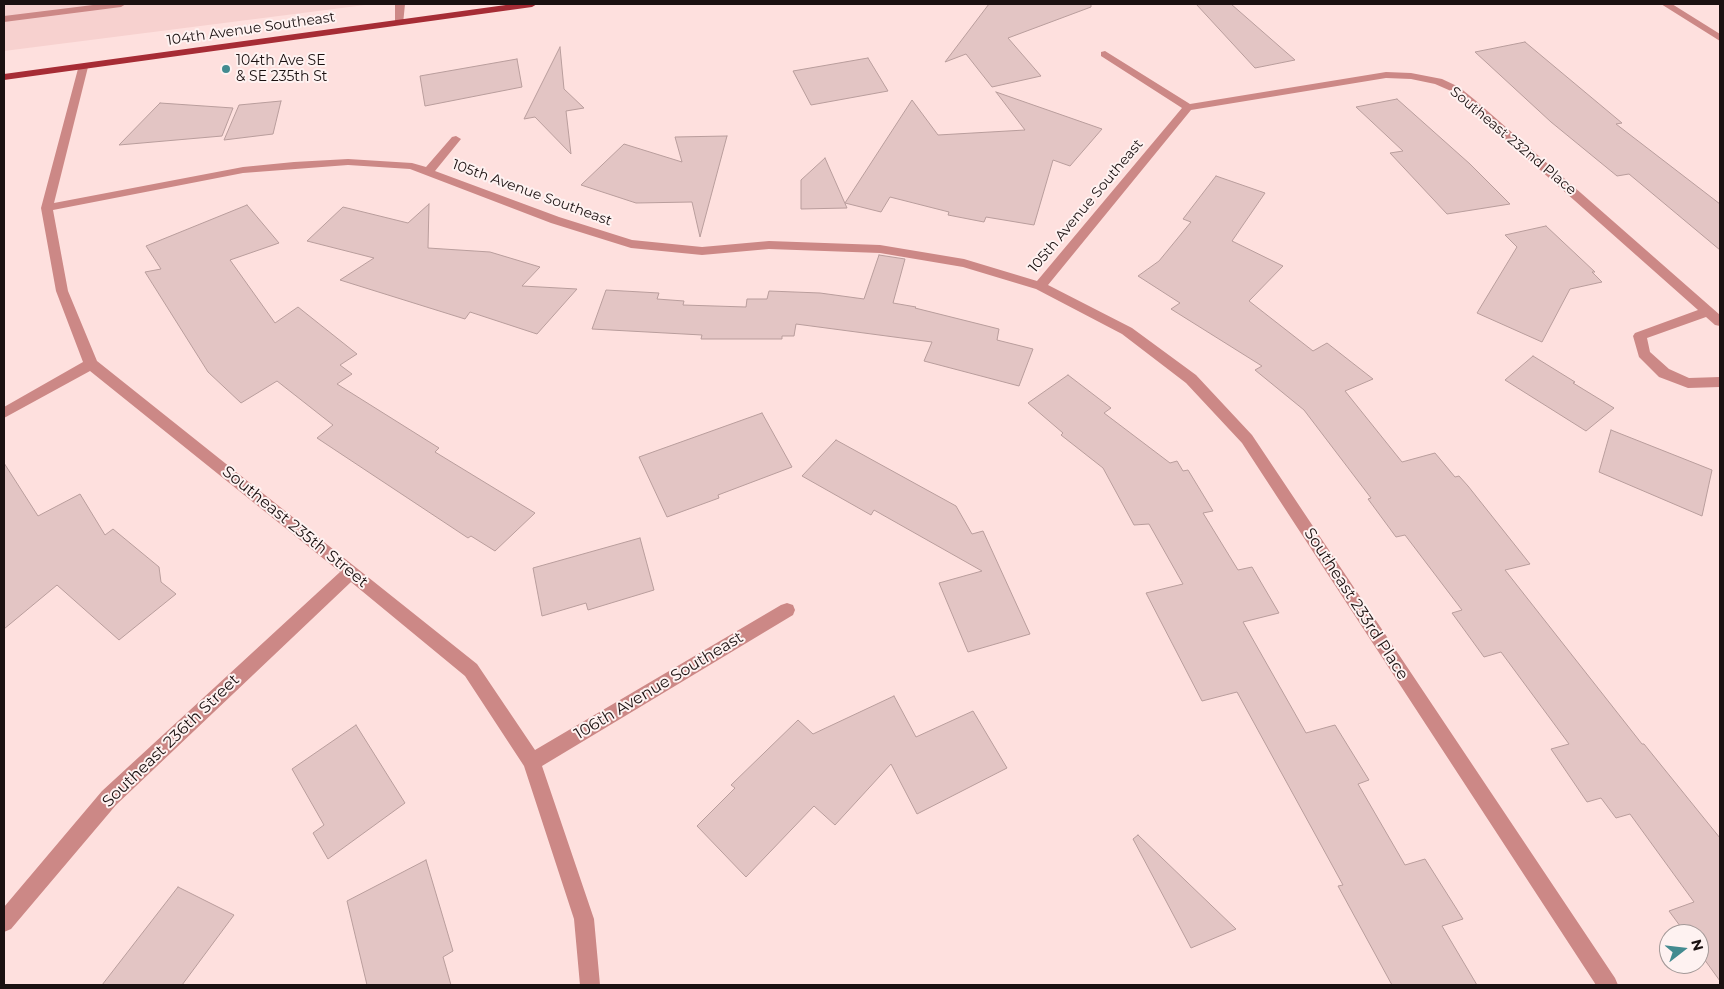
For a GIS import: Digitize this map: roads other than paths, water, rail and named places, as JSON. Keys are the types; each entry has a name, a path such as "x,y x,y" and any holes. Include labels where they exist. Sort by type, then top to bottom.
{"main road":[{"name":"104th Avenue Southeast","path":"4,77 532,4"}],"street":[{"path":"4,19 81,6 121,4"},
{"path":"400,4 400,22"},
{"path":"1666,4 1720,38"},
{"path":"1105,54 1188,107"},
{"path":"4,413 90,364 62,291 47,208 83,67"},
{"name":"Southeast 232nd Place","path":"1188,107 1386,75 1410,76 1438,81 1455,89 1471,102 1720,322"},
{"name":"105th Avenue Southeast","path":"47,208 243,170 348,162 412,166 555,220 631,244 702,251 769,245 880,249 964,263 1040,286 1188,107"},
{"name":"105th Avenue Southeast","path":"428,172 456,139"},
{"name":"Southeast 233rd Place","path":"1040,286 1128,331 1191,379 1247,439 1608,985"},
{"path":"1708,312 1640,336 1644,354 1664,373 1688,383 1720,382"},
{"name":"Southeast 235th Street","path":"90,364 471,670 532,762 584,919 590,985"},
{"name":"Southeast 236th Street","path":"4,922 109,798 351,572"},
{"name":"106th Avenue Southeast","path":"532,762 787,610"}],"place":[{"name":"104th Ave SE & SE 235th St","path":"226,69"}]}
